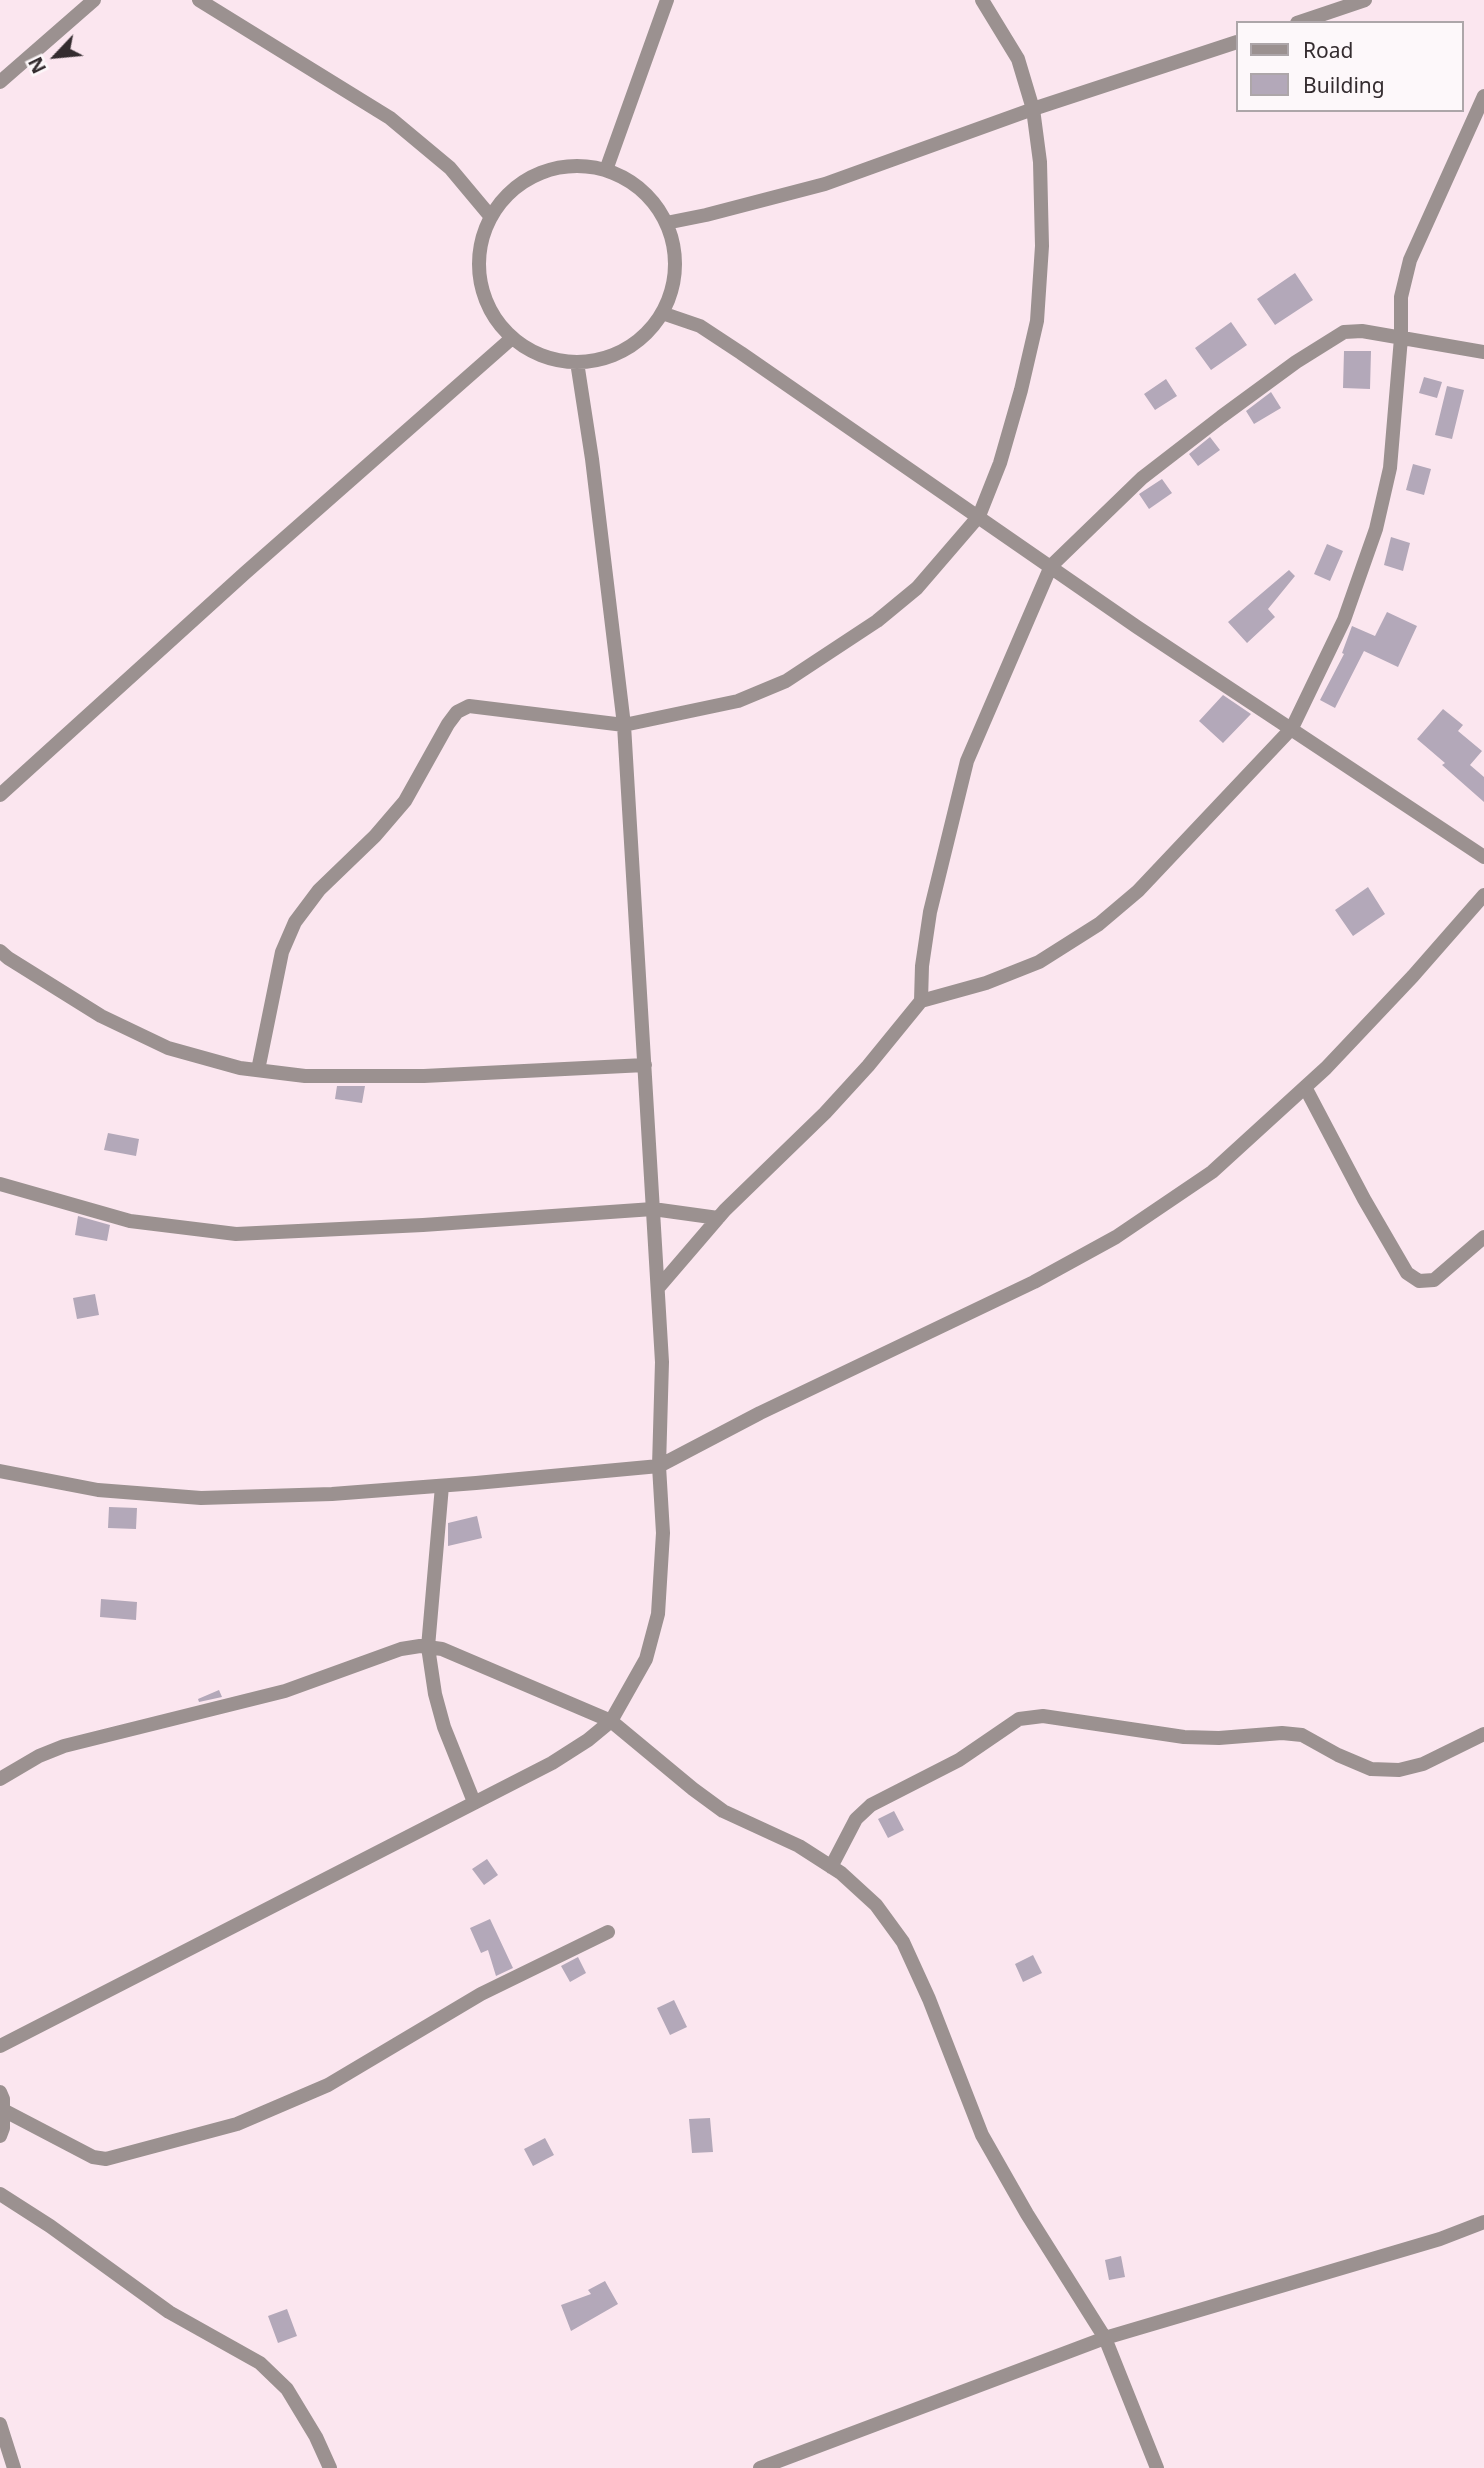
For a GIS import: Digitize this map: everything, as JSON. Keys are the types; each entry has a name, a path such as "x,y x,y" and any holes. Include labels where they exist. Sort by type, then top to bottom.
{"street":[{"path":"0,82 94,0"},
{"path":"199,0 390,118 450,168 491,217"},
{"path":"606,170 667,0"},
{"path":"258,1070 282,951 295,922 319,890 405,801 457,712 469,706 624,725 738,701 786,681 877,621 917,588 979,516 1000,463 1037,321 1042,232 1040,162 1033,110 1018,59 982,0"},
{"path":"1302,21 1340,4 1365,0"},
{"path":"666,223 825,184 1033,110 1236,42"},
{"path":"658,1289 718,1218 825,1113 868,1066 921,1001 986,983 1040,962 1099,924 1138,891 1292,727 1344,620 1376,529 1390,468 1401,338 1401,298 1410,260 1484,96"},
{"path":"583,166 606,170 630,181 651,200 666,223 674,253 673,284 662,313 647,333 627,349 603,359 577,362 554,359 532,351 512,338 492,312 481,281 480,248 491,217 512,191 540,173 561,167 583,166"},
{"path":"662,313 700,326 1137,627 1292,727 1484,857"},
{"path":"921,1001 922,965 930,912 967,761 1051,566 1143,478 1221,416 1296,362 1344,332 1362,331 1484,352"},
{"path":"0,795 245,573 512,338"},
{"path":"0,2046 552,1763 588,1740 611,1721 646,1659 658,1614 663,1533 659,1465 662,1362 624,725 592,459 577,362"},
{"path":"0,1471 98,1490 201,1498 331,1494 659,1465 760,1413 1034,1282 1116,1237 1212,1172 1326,1068 1405,985 1484,895"},
{"path":"0,951 101,1016 168,1048 240,1068 306,1076 424,1076 645,1065"},
{"path":"1305,1087 1364,1199 1407,1273 1419,1281 1434,1280 1484,1237"},
{"path":"0,1184 130,1221 236,1234 422,1225 653,1209 718,1218"},
{"path":"442,1486 428,1647 435,1694 444,1727 474,1802"},
{"path":"0,1779 39,1756 64,1746 285,1691 401,1649 420,1646 442,1649 611,1721 683,1782 723,1811 799,1846 831,1867 876,1905 903,1942 929,1999 982,2135 1027,2214 1105,2338 1157,2468"},
{"path":"831,1867 856,1819 871,1805 959,1760 1019,1718 1043,1716 1184,1737 1219,1738 1282,1733 1302,1735 1371,1769 1399,1770 1423,1764 1484,1734"},
{"path":"3,2110 93,2157 106,2159 237,2124 328,2085 481,1994 608,1932"},
{"path":"0,2092 3,2110 0,2136"},
{"path":"1,2196 50,2227 169,2312 260,2363 287,2389 316,2437 330,2468"},
{"path":"760,2468 1105,2338 1440,2239 1484,2222"},
{"path":"0,2424 14,2468"}],"building":[{"path":"1295,273 1313,300 1275,325 1257,299"},
{"path":"1231,322 1247,345 1211,370 1195,348"},
{"path":"1344,351 1371,351 1370,389 1343,388"},
{"path":"1424,377 1442,382 1437,398 1419,393"},
{"path":"1166,379 1177,396 1155,410 1144,394"},
{"path":"1447,386 1464,390 1452,439 1435,435"},
{"path":"1271,392 1281,408 1254,424 1246,411"},
{"path":"1210,437 1220,450 1198,466 1189,454"},
{"path":"1413,464 1431,469 1424,495 1406,490"},
{"path":"1162,479 1172,493 1149,509 1139,494"},
{"path":"1391,537 1410,543 1403,571 1384,565"},
{"path":"1327,544 1343,551 1330,581 1314,574"},
{"path":"1289,570 1295,576 1268,609 1275,617 1247,643 1228,622"},
{"path":"1387,612 1417,626 1398,667 1364,651 1335,708 1320,700 1344,654 1342,653 1352,626 1375,636"},
{"path":"1223,695 1251,714 1223,743 1199,721"},
{"path":"1443,709 1463,725 1458,731 1482,751 1470,765 1484,777 1484,802 1417,739"},
{"path":"1368,887 1385,914 1353,936 1335,910"},
{"path":"337,1086 365,1086 362,1103 335,1099"},
{"path":"108,1133 139,1139 136,1156 104,1150"},
{"path":"78,1216 110,1225 107,1241 75,1235"},
{"path":"95,1294 99,1315 77,1319 73,1298"},
{"path":"109,1507 137,1508 136,1529 108,1528"},
{"path":"477,1516 482,1538 448,1546 448,1523"},
{"path":"101,1599 137,1602 136,1620 100,1617"},
{"path":"219,1690 222,1697 199,1702 198,1699"},
{"path":"894,1811 904,1830 888,1838 878,1819"},
{"path":"487,1859 498,1875 484,1885 472,1869"},
{"path":"490,1919 513,1968 496,1976 488,1950 481,1953 470,1928"},
{"path":"1033,1955 1042,1973 1023,1982 1015,1964"},
{"path":"578,1957 586,1973 570,1982 561,1966"},
{"path":"674,2000 687,2027 670,2035 657,2008"},
{"path":"710,2118 713,2152 692,2153 689,2119"},
{"path":"545,2138 554,2155 533,2166 524,2149"},
{"path":"1121,2256 1125,2277 1109,2280 1105,2260"},
{"path":"605,2281 618,2304 571,2331 561,2305 591,2294 588,2290"},
{"path":"287,2309 297,2336 278,2343 268,2316"}]}
